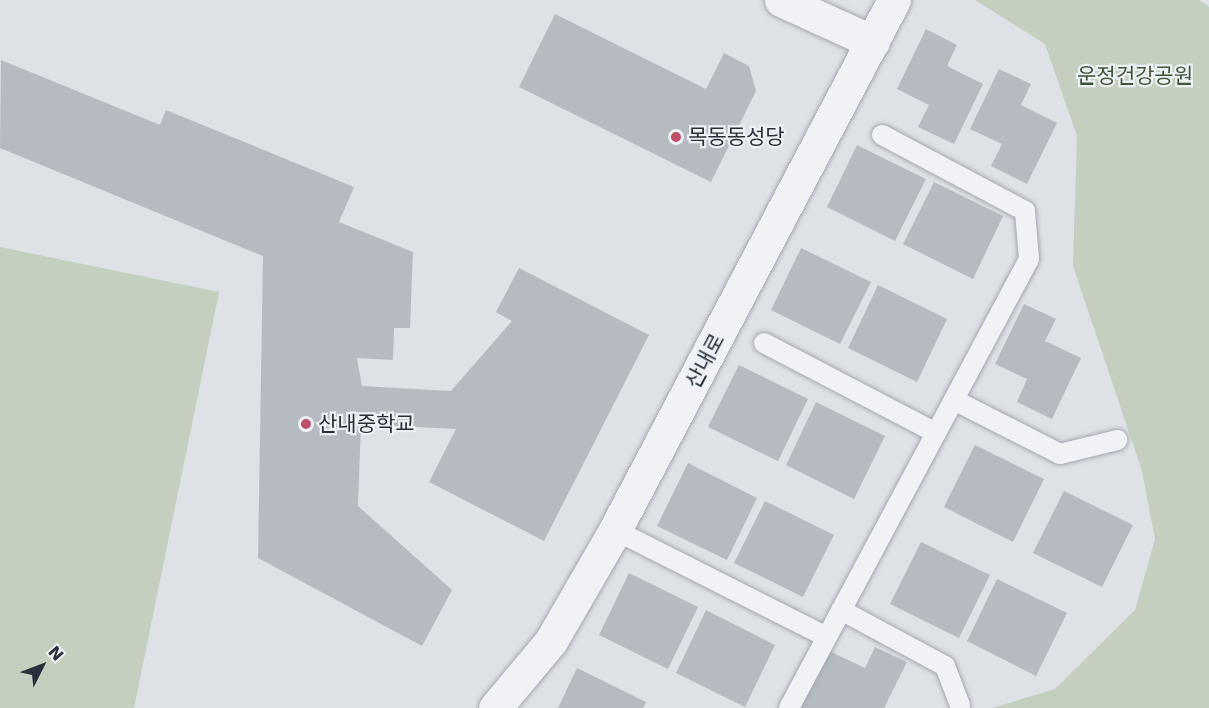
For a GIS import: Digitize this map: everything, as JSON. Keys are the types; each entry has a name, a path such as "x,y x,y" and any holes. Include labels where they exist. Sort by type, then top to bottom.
{"street":[{"path":"781,0 873,42"},
{"name":"산내로","path":"495,708 551,641 615,530 894,0"}],"lane":[{"path":"789,708 1029,259 1024,211 882,135"},
{"path":"764,343 936,433"},
{"path":"954,400 1060,454 1117,440"},
{"path":"615,530 827,637"},
{"path":"842,610 945,666 960,705"}],"green space":[{"name":"운정건강공원","path":"975,0 1199,0 1209,7 1209,708 992,708 1055,689 1135,610 1155,539 1142,471 1073,266 1077,136 1045,44"},
{"path":"0,247 219,292 134,708 0,708"}],"building":[{"name":"목동동성당","path":"555,14 706,89 724,53 749,66 756,91 711,182 519,87"},
{"path":"926,29 957,45 947,66 983,84 954,144 918,127 929,105 897,89"},
{"path":"1,60 160,125 166,110 354,187 339,222 413,252 410,328 394,328 393,360 357,358 362,386 451,391 512,321 496,312 519,268 649,335 544,541 429,482 456,429 361,424 358,506 452,590 422,646 258,558 263,256 0,148"},
{"path":"999,69 1031,84 1021,105 1057,123 1027,184 991,166 1002,144 970,129"},
{"path":"857,145 926,179 895,241 827,207"},
{"path":"934,182 1003,216 973,279 903,244"},
{"path":"801,248 871,282 840,344 771,310"},
{"path":"878,285 947,319 917,382 848,348"},
{"path":"1024,304 1056,319 1045,341 1081,358 1052,419 1017,402 1027,379 995,364"},
{"path":"739,365 808,399 778,461 708,427"},
{"path":"816,402 885,436 854,499 786,465"},
{"path":"975,445 1044,479 1013,542 944,507"},
{"path":"688,463 757,498 727,560 657,526"},
{"path":"1064,491 1133,525 1102,587 1033,553"},
{"path":"765,501 834,535 803,597 734,563"},
{"path":"921,542 990,575 959,638 890,604"},
{"path":"629,573 698,607 668,669 599,635"},
{"path":"997,579 1067,613 1036,676 967,641"},
{"path":"706,610 775,645 745,707 676,673"},
{"path":"875,647 907,662 884,708 801,708 829,651 865,668"},
{"path":"577,668 646,702 643,708 558,708"}],"place":[{"name":"목동동성당","path":"676,137"},
{"name":"산내중학교","path":"306,424"}]}
